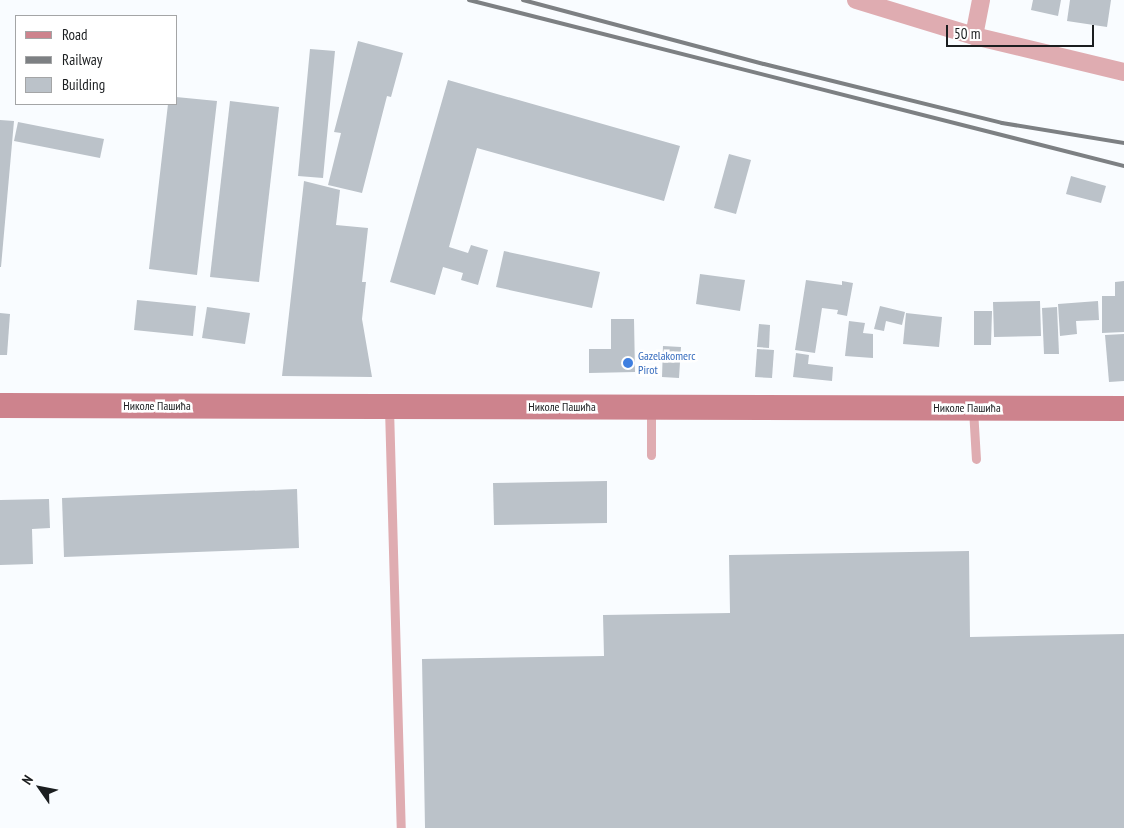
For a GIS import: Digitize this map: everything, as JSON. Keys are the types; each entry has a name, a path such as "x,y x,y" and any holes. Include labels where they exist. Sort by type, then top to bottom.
{"main road":[{"name":"Николе Пашића","path":"0,405 1124,408"}],"street":[{"path":"856,0 974,36 1124,72"},
{"path":"974,36 981,0"}],"lane":[{"path":"389,406 401,828"},
{"path":"651,407 651,455"},
{"path":"973,408 976,459"}],"building":[{"path":"1033,0 1061,0 1058,16 1031,10"},
{"path":"1070,0 1111,0 1107,27 1067,21"},
{"path":"358,41 403,53 391,97 387,96 362,193 328,185 341,133 334,132"},
{"path":"310,49 335,51 323,178 298,176"},
{"path":"448,80 680,146 664,201 477,148 449,247 468,253 471,245 488,250 478,285 461,280 463,273 443,267 435,295 390,282"},
{"path":"178,97 217,101 197,275 149,269 168,105 178,105"},
{"path":"230,101 279,107 259,282 210,277"},
{"path":"0,120 14,121 1,267 0,267"},
{"path":"18,122 104,139 100,158 14,141"},
{"path":"729,154 751,160 736,214 714,208"},
{"path":"1071,176 1106,186 1101,203 1066,194"},
{"path":"304,181 340,190 336,225 368,228 362,282 366,282 362,319 372,377 282,376"},
{"path":"504,251 600,272 592,308 496,287"},
{"path":"700,274 745,280 740,311 696,304"},
{"path":"806,280 842,285 842,281 853,283 847,316 837,314 838,310 822,308 815,353 795,350"},
{"path":"1124,281 1124,332 1102,333 1102,296 1115,296 1115,282"},
{"path":"137,300 196,306 193,336 134,330"},
{"path":"1040,301 1041,336 994,337 993,302"},
{"path":"1098,301 1099,320 1076,321 1077,334 1060,336 1058,304"},
{"path":"880,306 905,312 902,325 886,321 884,331 874,329"},
{"path":"207,307 250,313 245,344 202,338"},
{"path":"1057,307 1059,354 1044,354 1042,308"},
{"path":"974,311 992,311 991,345 974,345"},
{"path":"0,313 10,314 7,355 0,355"},
{"path":"906,313 942,317 939,347 903,344"},
{"path":"611,319 634,319 635,372 589,373 589,349 611,349"},
{"path":"849,321 865,323 863,333 873,334 873,358 845,356"},
{"path":"759,324 770,325 769,348 757,347"},
{"path":"1124,334 1124,381 1109,382 1105,335"},
{"path":"663,346 681,347 679,378 662,377"},
{"path":"757,349 774,350 772,378 755,377"},
{"path":"796,353 809,355 808,364 833,367 832,381 793,377"},
{"path":"607,481 607,523 494,525 493,483"},
{"path":"297,489 299,548 64,557 62,498"},
{"path":"49,499 50,528 32,529 33,564 0,565 0,500"},
{"path":"969,551 970,637 1124,634 1124,828 425,828 422,659 604,656 603,615 730,613 729,555"}],"railway":[{"path":"469,0 1124,166"},
{"path":"523,0 764,64 1002,123 1124,143"}],"place":[{"name":"Gazelakomerc Pirot","path":"628,363"}]}
